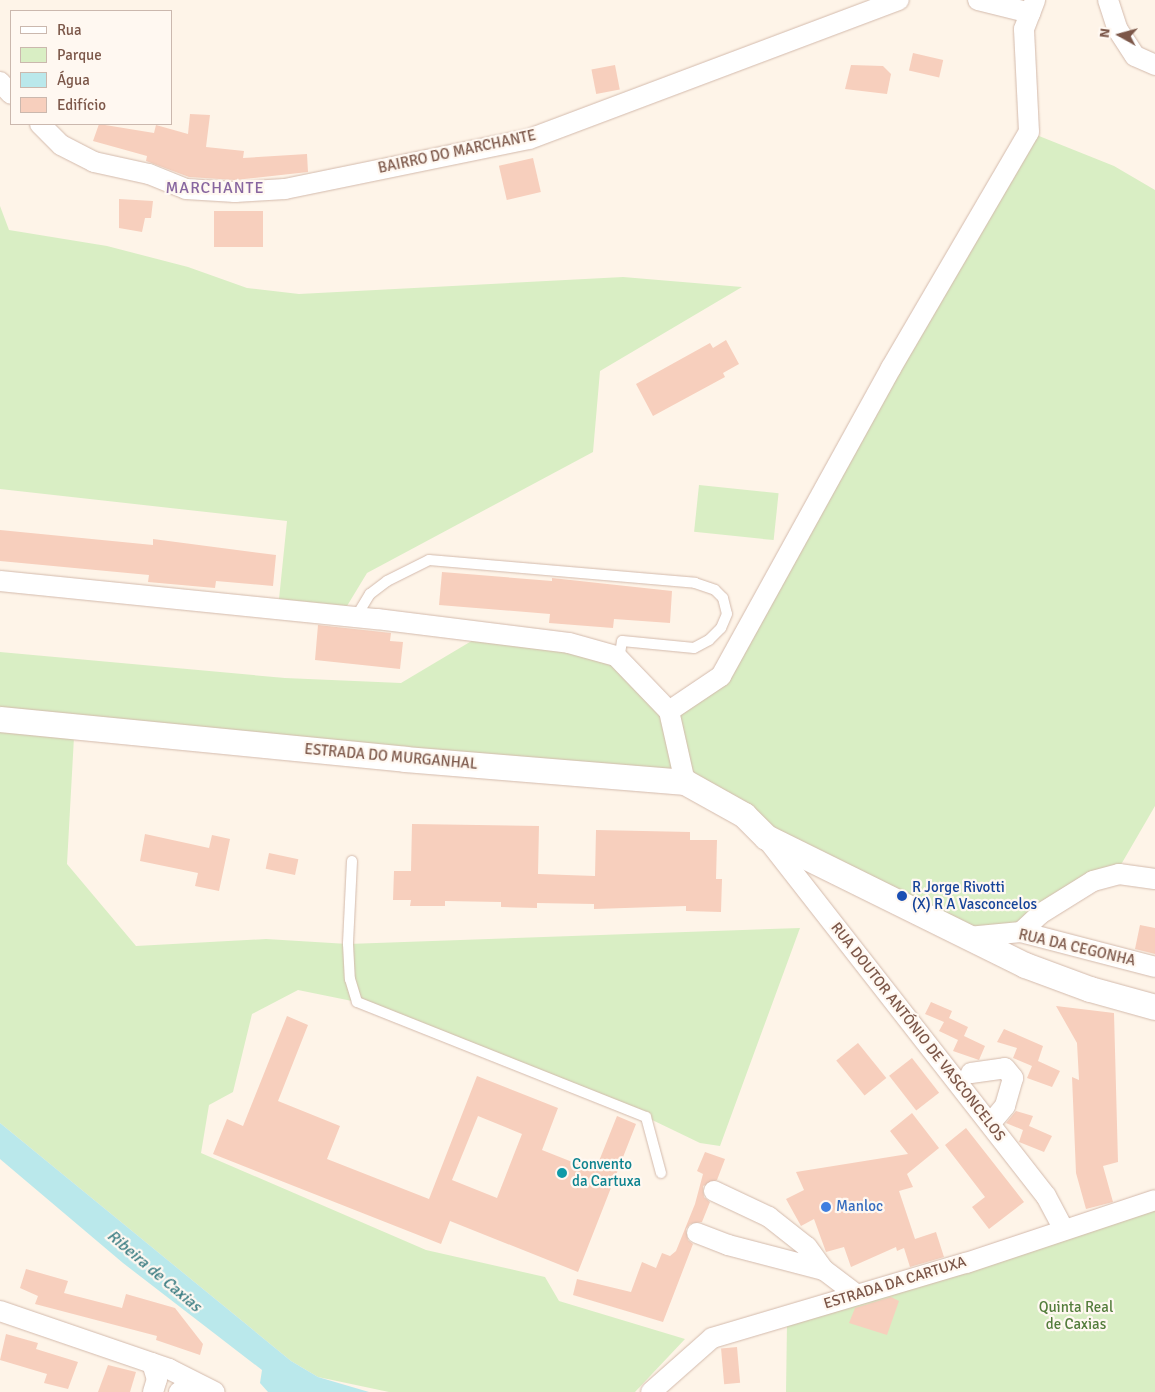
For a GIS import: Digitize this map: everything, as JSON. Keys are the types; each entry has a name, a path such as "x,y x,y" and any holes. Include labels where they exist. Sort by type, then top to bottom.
{"street":[{"name":"BAIRRO DO MARCHANTE","path":"41,125 61,145 94,162 149,174 186,189 235,192 285,189 529,139 899,0"},
{"path":"669,711 721,676 891,368 1029,132 1030,106 1023,70 1024,29 1032,6 978,0"},
{"path":"1108,0 1118,30 1135,56 1155,65"},
{"path":"0,82 10,93"},
{"path":"0,581 356,617 569,643 619,660 669,711 685,782"},
{"name":"ESTRADA DO MURGANHAL","path":"0,718 405,759 685,782 744,815 766,837 1025,965 1090,989 1155,1007"},
{"name":"RUA DOUTOR ANTÓNIO DE VASCONCELOS","path":"766,837 1046,1196 1064,1230"},
{"path":"1021,932 1040,914 1093,881 1119,874 1155,879"},
{"name":"RUA DA CEGONHA","path":"968,937 1021,932 1155,967"},
{"path":"971,1073 1006,1068 1013,1078 1005,1106 990,1124"},
{"path":"714,1191 769,1217 807,1247 824,1270 857,1295"},
{"name":"ESTRADA DA CARTUXA","path":"651,1392 712,1338 857,1295 1155,1200"},
{"path":"697,1232 728,1245 824,1270"},
{"path":"0,1311 152,1364 215,1392"},
{"path":"152,1364 157,1379 153,1392"},
{"path":"179,1392 215,1392"}],"lane":[{"path":"356,617 370,594 381,585 406,568 430,560 695,583 715,590 723,598 727,614 721,628 709,640 694,648 622,641 619,660"},
{"path":"352,861 348,944 350,978 357,1002 646,1117 661,1173"}],"green space":[{"path":"1029,132 1114,166 1155,190 1155,806 1119,868 984,945 685,782 0,718 0,652 285,678 401,683 485,633 616,656 669,711 721,676"},
{"path":"0,206 9,230 107,246 188,267 247,288 299,294 623,277 742,287 600,371 593,452 367,573 347,606 279,599 287,521 0,489"},
{"path":"699,485 779,493 774,540 694,532"},
{"path":"0,723 74,737 67,864 136,946 266,939 348,944 800,928 720,1146 700,1143 646,1117 357,1002 298,990 252,1014 233,1092 209,1105 201,1153 426,1250 545,1277 559,1301 685,1339 635,1392 389,1392 318,1377 291,1361 0,1123"},
{"name":"Quinta Real de Caxias","path":"1155,1209 1155,1392 786,1392 787,1323"}],"water":[{"name":"Ribeira de Caxias","path":"0,1123 291,1361 318,1377 369,1392 268,1392 260,1383 262,1370 123,1263 0,1159"}],"building":[{"path":"913,53 943,60 939,78 909,71"},
{"path":"615,65 620,90 596,94 591,70"},
{"path":"851,65 883,66 891,74 887,94 845,89"},
{"path":"190,114 210,115 206,147 244,151 243,158 307,154 308,172 235,180 189,177 146,161 147,156 93,141 99,125 154,133 156,125 188,134"},
{"path":"533,158 541,192 507,200 499,166"},
{"path":"119,199 153,201 151,218 145,218 142,232 119,228"},
{"path":"214,211 263,211 263,247 214,247"},
{"path":"726,340 739,364 723,373 725,377 653,416 636,384 710,343 713,348"},
{"path":"0,530 153,545 153,539 276,555 273,586 216,581 215,588 148,582 149,575 0,561"},
{"path":"442,572 552,581 552,578 672,591 670,623 614,619 613,628 549,623 550,614 439,605"},
{"path":"318,625 391,633 390,641 403,642 400,669 315,660"},
{"path":"412,824 539,826 538,874 595,876 596,830 690,832 690,840 717,840 716,879 722,879 721,912 686,911 686,906 594,909 594,904 537,903 537,908 501,907 501,902 445,901 445,906 410,906 411,900 393,900 394,871 411,871"},
{"path":"145,834 209,848 212,835 230,839 219,891 195,886 198,873 140,861"},
{"path":"269,853 298,859 295,875 266,869"},
{"path":"1140,925 1155,928 1155,954 1135,949"},
{"path":"931,1002 952,1011 949,1018 968,1027 964,1036 985,1046 979,1060 953,1051 958,1040 939,1031 944,1022 925,1014"},
{"path":"1056,1006 1114,1013 1118,1162 1103,1166 1113,1202 1086,1209 1076,1173 1072,1077 1079,1080 1077,1043"},
{"name":"Convento da Cartuxa","path":"287,1016 308,1025 278,1101 340,1126 327,1159 429,1199 477,1076 558,1108 542,1150 595,1171 617,1116 636,1124 578,1272 450,1221 441,1244 213,1154 227,1119 243,1126","holes":["478,1116 522,1134 497,1198 452,1180"]},
{"path":"1004,1029 1043,1046 1038,1061 1060,1071 1052,1087 1027,1078 1032,1066 1013,1058 1017,1048 997,1042"},
{"path":"858,1043 886,1078 865,1096 836,1061"},
{"path":"912,1058 939,1093 916,1111 889,1076"},
{"path":"1016,1111 1033,1116 1029,1126 1052,1136 1044,1152 1019,1142 1023,1130 1006,1123"},
{"path":"912,1113 939,1148 907,1174 913,1187 899,1191 915,1239 936,1232 944,1257 910,1267 904,1248 897,1251 896,1247 851,1267 844,1247 826,1252 814,1219 801,1226 786,1199 804,1190 796,1172 908,1154 890,1131"},
{"path":"966,1128 1024,1202 989,1229 972,1207 985,1197 945,1145"},
{"path":"705,1152 725,1159 717,1180 703,1186 704,1197 710,1202 702,1222 690,1224 686,1229 688,1240 693,1244 663,1322 573,1295 577,1279 631,1292 642,1262 656,1268 662,1253 670,1256 676,1251 695,1204 703,1174 697,1171"},
{"path":"26,1269 68,1281 64,1293 122,1308 126,1294 175,1308 203,1344 200,1355 156,1340 157,1336 35,1304 38,1296 20,1288"},
{"path":"891,1297 899,1301 887,1335 849,1323 855,1308"},
{"path":"6,1334 38,1343 36,1349 78,1362 68,1389 44,1383 47,1374 0,1360"},
{"path":"737,1347 740,1383 724,1384 721,1348"},
{"path":"108,1365 136,1372 130,1392 98,1392"}],"place":[{"name":"R Jorge Rivotti (X) R A Vasconcelos","path":"902,896"},
{"name":"Convento da Cartuxa","path":"562,1173"},
{"name":"Manloc","path":"826,1207"}],"district":[{"name":"MARCHANTE","path":"215,188"}]}
